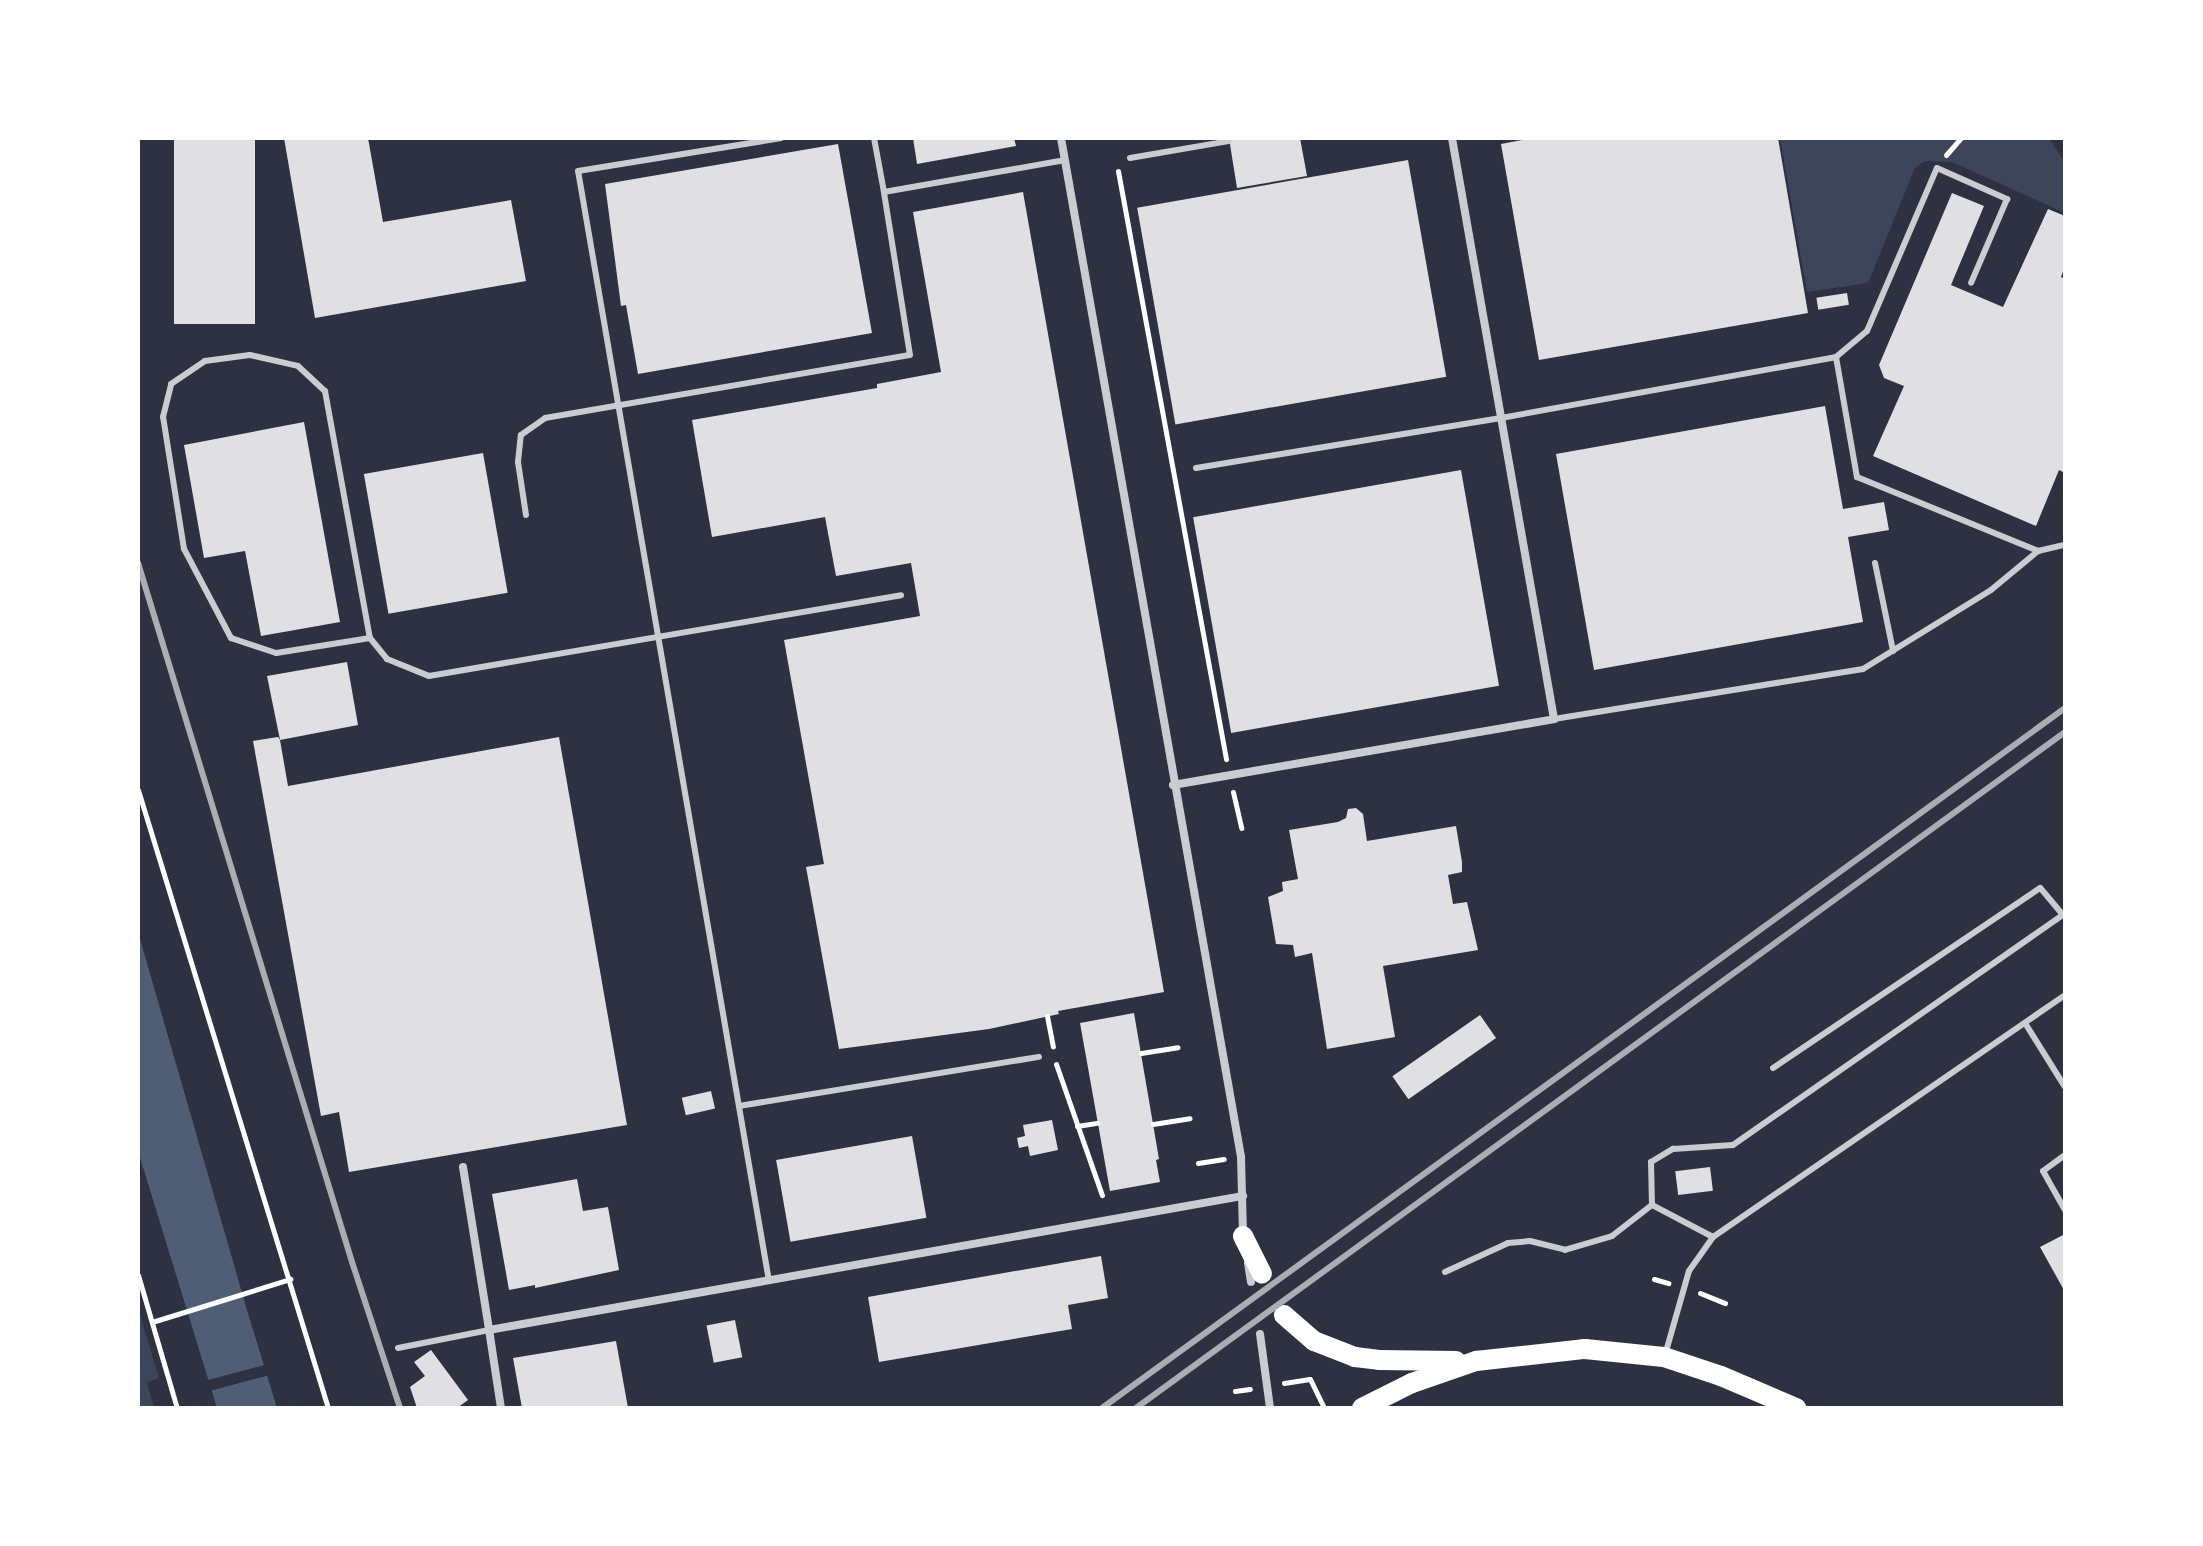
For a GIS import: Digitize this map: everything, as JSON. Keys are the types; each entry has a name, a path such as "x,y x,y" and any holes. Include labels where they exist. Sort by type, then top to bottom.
{"main road":[{"path":"1243,1236 1256,1278"},
{"path":"1284,1315 1314,1341 1355,1357 1476,1361 1585,1349 1664,1357 1731,1380 1796,1408"},
{"path":"1362,1408 1412,1383 1476,1361"}],"street":[{"path":"1061,138 1241,1157 1243,1236"},
{"path":"1173,785 1554,719 1452,138"},
{"path":"463,1167 501,1408"},
{"path":"489,1330 1243,1196"},
{"path":"1260,1334 1270,1408"}],"lane":[{"path":"769,1281 578,171 781,138"},
{"path":"526,515 518,462 521,435 545,418 910,355 874,138"},
{"path":"1130,158 1229,141"},
{"path":"884,192 1065,160"},
{"path":"1196,468 1501,418 1836,357 1867,331 1937,168 2007,199 1971,283"},
{"path":"370,638 276,653 231,638 184,549 163,417 171,384 205,361 250,355 298,366 325,391 370,638 387,659 429,676 901,595"},
{"path":"1836,357 1857,477 2038,551"},
{"path":"1554,719 1863,669 1991,590 2038,551 2065,545"},
{"path":"1875,563 1893,651"},
{"path":"1652,1205 1651,1162 1673,1149 1733,1145 2063,915 2040,888 1773,1068"},
{"path":"1664,1357 1689,1271 1713,1237 2065,995"},
{"path":"2025,1023 2065,1087"},
{"path":"739,1106 1039,1057"},
{"path":"2065,1155 2043,1171 2065,1210"},
{"path":"1652,1205 1713,1237"},
{"path":"1445,1272 1508,1243 1530,1241 1565,1250 1612,1236 1652,1205"},
{"path":"398,1348 489,1330"}],"path":[{"path":"1116,159 1221,738"},
{"path":"138,790 328,1408"},
{"path":"1047,1016 1057,1067 1102,1195"},
{"path":"1141,1053 1178,1047"},
{"path":"1153,1124 1190,1118"},
{"path":"1077,1126 1097,1123"},
{"path":"138,1275 177,1408"},
{"path":"152,1322 290,1279"},
{"path":"1310,1379 1324,1408"}],"shaded area":[{"path":"1780,138 2049,138 2065,163 2065,213 1952,162 1925,161 1915,168 1868,283 1807,292"},
{"path":"138,932 277,1408 217,1408 138,1151"},
{"path":"138,1308 159,1378 147,1382 154,1408 138,1408"}],"pier":[{"path":"268,1364 271,1375 207,1392 204,1381"}],"building":[{"path":"174,138 255,138 255,324 174,324"},
{"path":"284,138 368,138 383,222 511,200 526,281 315,318"},
{"path":"913,138 1014,138 1016,146 917,164"},
{"path":"1229,138 1300,138 1307,176 1237,188"},
{"path":"1533,138 1778,138 1808,313 1539,360 1501,144"},
{"path":"838,144 872,333 638,374 626,305 621,306 605,184"},
{"path":"1408,160 1446,377 1175,424 1137,208"},
{"path":"1023,192 1164,992 1058,1011 1059,1014 989,1029 839,1049 806,867 824,864 784,640 920,616 911,563 836,576 825,517 712,537 692,420 877,388 877,384 941,372 913,212"},
{"path":"1952,193 1984,206 1951,285 2003,307 2048,209 2065,216 2065,266 2061,277 2065,279 2065,473 2059,470 2036,526 1873,456 1904,386 1884,378 1879,365"},
{"path":"1847,293 1849,305 1818,310 1816,298"},
{"path":"1825,406 1843,509 1884,502 1889,530 1848,537 1863,622 1594,670 1556,454"},
{"path":"304,422 340,622 261,636 245,551 204,558 184,445"},
{"path":"483,453 508,593 388,614 364,474"},
{"path":"1461,470 1499,686 1231,733 1193,517"},
{"path":"347,662 358,725 280,740 267,676"},
{"path":"278,737 288,786 559,737 627,1125 349,1172 339,1112 321,1116 253,741"},
{"path":"1356,808 1363,814 1367,841 1456,826 1462,872 1448,875 1453,904 1467,902 1478,950 1383,966 1395,1037 1327,1049 1312,953 1295,957 1293,945 1276,944 1268,897 1283,891 1282,882 1298,879 1289,830 1338,822 1346,818 1348,809"},
{"path":"1134,1013 1159,1159 1156,1160 1160,1182 1110,1191 1080,1023"},
{"path":"1480,1015 1496,1038 1408,1099 1392,1076"},
{"path":"711,1091 715,1109 686,1115 682,1098"},
{"path":"1052,1120 1058,1150 1030,1156 1028,1146 1019,1148 1017,1138 1025,1136 1023,1125"},
{"path":"912,1136 926,1218 791,1242 776,1160"},
{"path":"1710,1167 1713,1191 1678,1195 1675,1171"},
{"path":"577,1179 583,1211 608,1207 619,1270 535,1288 535,1285 509,1290 492,1194"},
{"path":"2065,1234 2065,1292 2040,1247"},
{"path":"1101,1256 1108,1298 1068,1305 1072,1329 879,1362 868,1297"},
{"path":"735,1320 742,1357 714,1363 707,1326"},
{"path":"616,1341 628,1408 522,1408 513,1358"},
{"path":"431,1350 468,1400 457,1408 417,1408 410,1387 425,1376 414,1362"}],"railway":[{"path":"138,563 352,1262 400,1408"},
{"path":"1102,1408 2065,708"},
{"path":"1136,1408 2065,732"}]}
